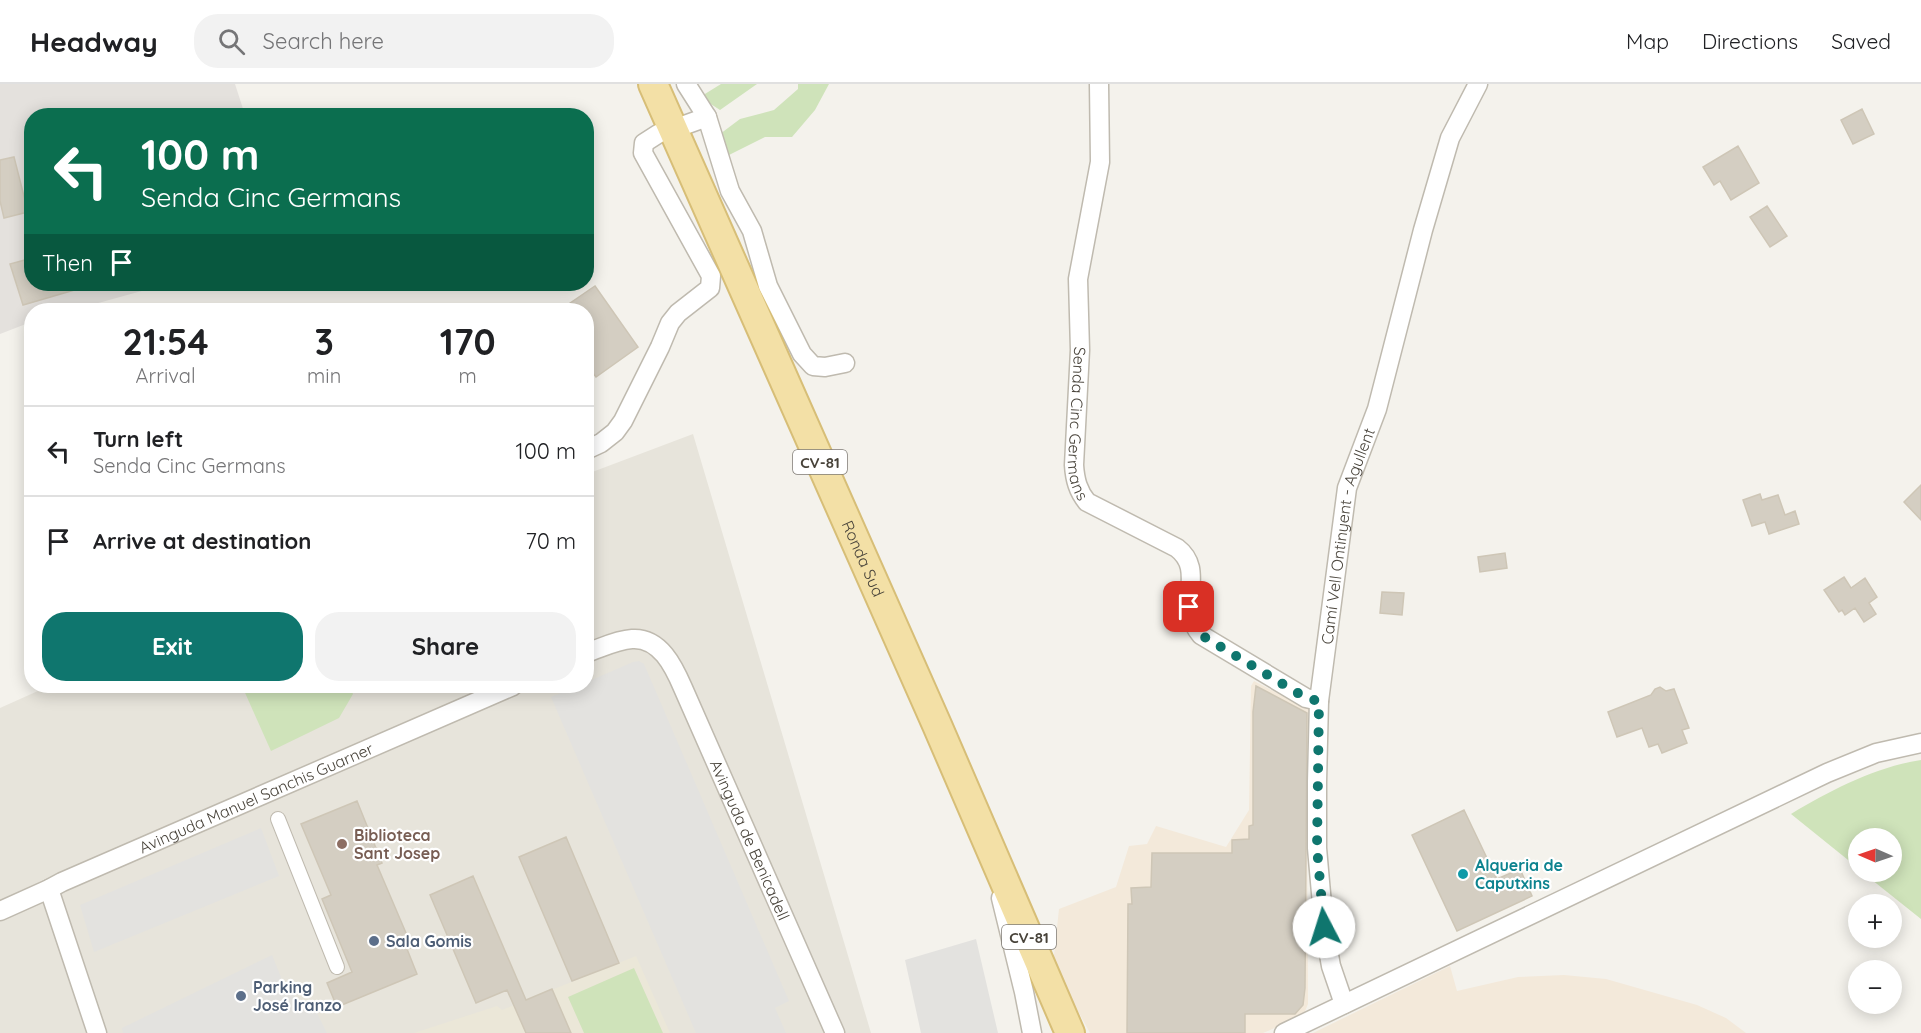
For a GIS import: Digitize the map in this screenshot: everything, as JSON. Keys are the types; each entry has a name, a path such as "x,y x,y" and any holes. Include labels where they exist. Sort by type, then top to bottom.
{"main road":[{"name":"Ronda Sud","path":"653,84 1070,1033"}],"street":[{"path":"686,84 707,117 730,191 752,231 768,286 802,354 813,366 825,367 845,363"},
{"name":"Senda Cinc Germans","path":"1099,84 1100,162 1078,279 1080,350 1074,465 1078,489 1087,502 1178,548 1185,554 1191,567 1189,607 1194,626 1201,635 1306,698 1319,701"},
{"name":"Camí Vell Ontinyent - Agullent","path":"1344,1004 1331,966 1324,927 1317,848 1319,701 1347,488 1377,409 1423,230 1450,138 1478,84"},
{"path":"682,126 707,117"},
{"path":"594,446 615,432 623,421 670,323 678,313 711,288 711,276 643,153 644,143 658,134"},
{"name":"Avinguda de Benicadell","path":"594,651 633,639 642,640 660,650 669,659 835,1033"},
{"name":"Avinguda Manuel Sanchis Guarner","path":"0,912 62,882 497,693"},
{"path":"1290,1032 1827,773 1876,753 1921,743"},
{"path":"278,819 337,967"},
{"path":"987,841 1032,1033"},
{"path":"49,889 97,1033"}],"shaded area":[{"path":"0,84 235,84 243,108 24,108 24,291 142,291 98,303 24,303 24,325 0,334"},
{"path":"693,434 871,1033 0,1033 0,708 33,693 594,693 594,471"},
{"path":"639,661 644,664 789,1001 775,1008 786,1033 696,1033 551,697 561,693 594,693 594,679"},
{"path":"1254,681 1309,709 1308,1004 1303,1016 1263,1033 1090,1033 1053,965 1059,909 1116,887 1129,846 1147,844 1156,826 1226,847 1249,810 1251,686"},
{"path":"261,828 279,876 94,952 80,905"},
{"path":"976,939 998,1033 921,1033 905,960"},
{"name":"Parking José Iranzo","path":"272,955 286,990 316,1011 327,1033 123,1033 122,1028"},
{"path":"636,956 670,1033 414,1033 497,1006 502,1010"},
{"path":"1450,966 1457,991 1518,977 1564,975 1606,979 1697,1005 1726,1018 1746,1033 1313,1033"}],"green space":[{"path":"721,84 757,84 720,110 700,97"},
{"path":"798,84 829,84 815,110 792,137 765,137 727,156 720,134 740,119 774,110 798,89"},
{"path":"245,693 352,693 339,718 271,751"},
{"path":"1921,760 1921,919 1902,904 1902,894 1890,894 1875,882 1902,882 1902,828 1848,828 1848,860 1791,814 1854,781 1904,763"},
{"path":"634,968 663,1033 584,1033 568,997"}],"building":[{"path":"1862,109 1874,134 1853,144 1841,120"},
{"path":"1738,146 1759,183 1731,200 1720,181 1714,185 1703,167"},
{"path":"14,157 24,196 24,213 4,218 0,201 0,160"},
{"path":"1767,206 1787,236 1770,247 1750,217"},
{"path":"24,260 24,291 71,291 23,305 10,264"},
{"path":"594,287 638,347 596,377 594,374 594,303 570,303 588,291 594,291"},
{"path":"1921,485 1921,520 1904,502"},
{"path":"1760,494 1762,500 1778,495 1785,515 1795,511 1799,524 1769,534 1765,522 1752,526 1743,500"},
{"path":"1505,553 1507,568 1480,572 1478,557"},
{"path":"1844,577 1851,588 1865,578 1877,597 1869,603 1876,614 1864,622 1855,608 1845,615 1842,610 1839,612 1824,590"},
{"path":"1382,592 1404,593 1402,615 1380,613"},
{"path":"1256,686 1307,713 1303,1005 1295,1014 1245,1014 1245,1033 1127,1033 1128,904 1132,904 1131,888 1151,887 1152,853 1232,853 1232,840 1249,839 1249,826 1253,825 1253,712"},
{"path":"1660,687 1666,691 1674,689 1689,728 1682,730 1687,743 1662,753 1658,744 1649,747 1642,728 1617,737 1608,712 1651,695 1655,689"},
{"name":"Sala Gomis","path":"357,801 382,863 377,865 412,947 407,949 417,974 337,1007 327,983 352,972 322,899 331,895 301,824"},
{"name":"Alqueria de Caputxins","path":"1464,810 1497,879 1520,869 1532,896 1457,931 1412,835"},
{"path":"566,837 619,963 572,981 519,857"},
{"path":"473,876 526,1000 552,989 571,1033 526,1033 507,990 476,1003 430,895"}],"place":[{"name":"Biblioteca Sant Josep","path":"342,844"},
{"name":"Alqueria de Caputxins","path":"1463,874"},
{"name":"Sala Gomis","path":"374,941"},
{"name":"Parking José Iranzo","path":"241,996"}],"route":[{"path":"1189,607 1194,626 1201,635 1306,698 1319,701 1317,848 1324,927"}]}
